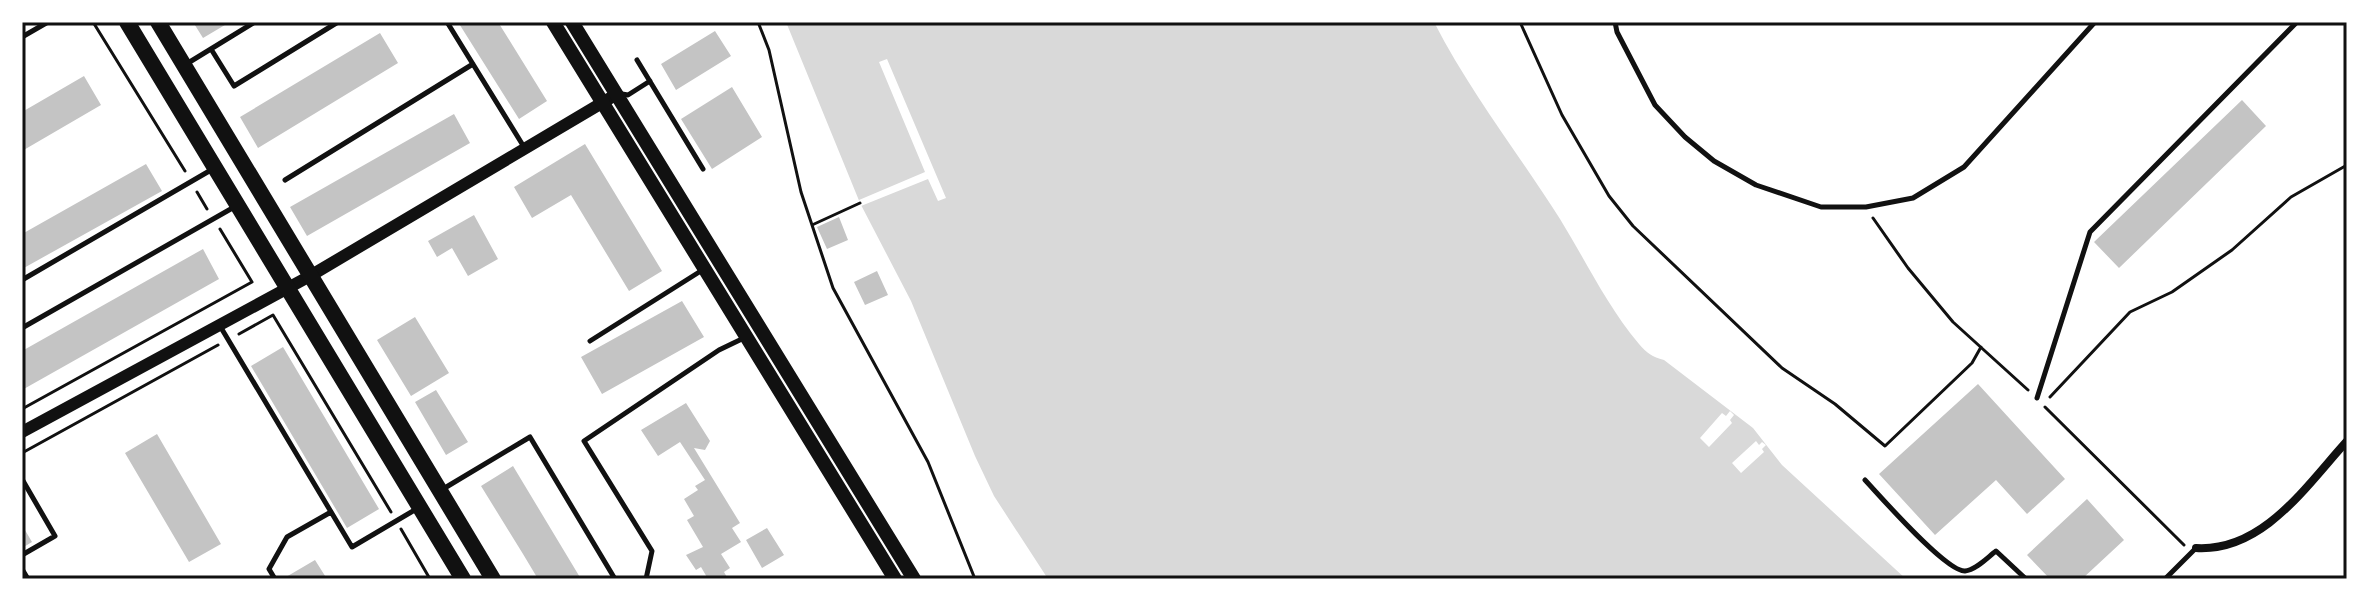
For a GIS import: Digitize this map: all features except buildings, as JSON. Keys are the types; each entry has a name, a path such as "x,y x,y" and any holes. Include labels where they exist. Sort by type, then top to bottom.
{"main road":[{"path":"127,22 463,579"},
{"path":"158,22 493,579"},
{"path":"553,22 895,579"},
{"path":"572,22 914,579"}],"street":[{"path":"22,432 310,276 617,94"},
{"path":"2196,548 2219,549 2252,536 2281,512 2347,441"}],"lane":[{"path":"22,37 48,22"},
{"path":"184,65 255,22"},
{"path":"211,49 234,86 338,22"},
{"path":"447,22 525,148"},
{"path":"1615,22 1617,32 1655,105 1685,137 1714,161 1756,185 1821,207 1866,207 1913,198 1964,167 2095,22"},
{"path":"2037,398 2090,232 2297,22"},
{"path":"637,60 703,169"},
{"path":"285,180 473,64"},
{"path":"617,94 628,95 650,81"},
{"path":"22,280 215,168"},
{"path":"22,328 237,205"},
{"path":"590,341 705,269"},
{"path":"220,325 352,547 419,507"},
{"path":"646,579 652,551 584,441 719,350 747,337"},
{"path":"440,491 530,437 615,579"},
{"path":"22,479 55,536 22,555"},
{"path":"1865,480 1937,556 1957,570 1972,569 1996,551 2026,579"},
{"path":"275,579 269,569 287,537 331,512"},
{"path":"2165,579 2196,548"},
{"path":"22,569 28,579"}],"path":[{"path":"22,409 252,282 93,22"},
{"path":"758,22 769,50 801,192 833,288 928,462 975,579"},
{"path":"1520,22 1562,115 1609,196 1633,226 1782,368 1835,404 1867,434 1885,446 1972,363 1981,347"},
{"path":"2196,548 2184,545 2043,404 2130,312 2172,292 2232,250 2291,197 2347,165"},
{"path":"812,225 860,203"},
{"path":"1866,207 1908,268 1953,322 2037,398"},
{"path":"22,453 273,315 430,579"}],"shaded area":[{"path":"786,22 1434,22 1479,98 1639,344 1753,428 1782,465 1906,579 1048,579 994,496 975,456 911,301 860,203"}],"pier":[{"path":"887,59 946,198 938,201 928,179 861,206 859,200 925,172 879,62"},
{"path":"1730,411 1734,415 1730,420 1732,423 1709,447 1700,438 1722,413 1726,416"},
{"path":"1756,441 1759,445 1762,442 1766,445 1762,449 1764,452 1741,473 1732,463"}]}
